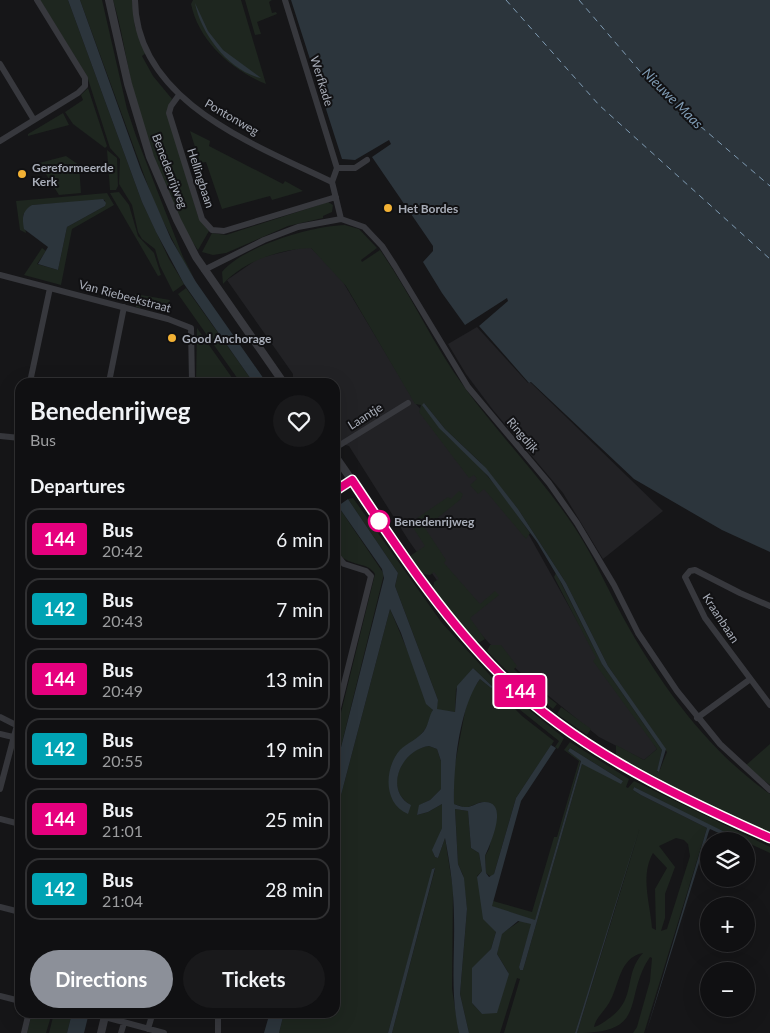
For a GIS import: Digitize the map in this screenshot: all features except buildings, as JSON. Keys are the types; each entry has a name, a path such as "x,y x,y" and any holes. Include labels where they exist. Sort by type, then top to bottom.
{"street":[{"path":"0,141 78,93 85,86 85,78 37,0"},
{"name":"Benedenrijweg","path":"109,0 128,84 150,157 189,246 280,378"},
{"name":"Pontonweg","path":"135,0 139,30 146,47 160,72 179,95 220,126 332,182"},
{"name":"Werfkade","path":"285,0 338,168"},
{"path":"0,64 34,120"},
{"name":"Hellingbaan","path":"179,95 171,106 169,113 202,219 212,230 224,232 336,197"},
{"path":"204,270 264,240 298,227 341,219 332,182 338,168 355,168 367,160"},
{"name":"Ringdijk","path":"341,219 364,227 382,246 468,387 549,483 577,523 614,585 638,633 697,718 720,744 770,790"},
{"name":"Van Riebeekstraat","path":"0,275 168,319 191,328 192,378"},
{"path":"31,378 50,288"},
{"path":"111,378 124,307"},
{"name":"Laantje","path":"340,445 408,403"},
{"path":"0,436 15,435"},
{"path":"340,463 460,631 492,666 535,704 606,755 658,784 770,838"},
{"path":"340,488 352,480"},
{"path":"340,559 344,564 366,571 371,576 340,700"},
{"name":"Kraanbaan","path":"770,606 740,594 696,570 690,571 685,577 691,593 705,618 770,704"},
{"path":"697,718 750,680"},
{"path":"0,717 15,724"},
{"path":"0,788 15,733"},
{"path":"0,734 13,737"},
{"path":"0,819 15,823"},
{"path":"0,907 15,911"},
{"path":"0,996 15,1000"},
{"path":"24,1033 28,1018"},
{"path":"101,1033 104,1018"},
{"path":"112,1018 124,1023 164,1033"},
{"path":"148,1029 151,1018"},
{"path":"218,1018 218,1033"},
{"path":"121,1033 124,1023"}],"shaded area":[{"path":"40,0 68,0 142,202 169,259 184,284 173,292 160,266 155,249 142,239 138,232 132,205 119,184 120,159 110,148 87,76"},
{"path":"80,0 102,0 127,109 183,257 194,278 181,257 155,205"},
{"path":"113,0 132,0 135,27 146,53 142,56 153,76 172,99 167,111 198,216 209,231 198,250 168,195 151,151 133,90"},
{"path":"193,0 241,0 266,84 229,63 209,42 195,18 191,4"},
{"path":"245,0 272,0 269,2 272,13 276,12 277,14 257,22 261,34 255,35"},
{"path":"88,88 107,146 105,148 73,124 65,112 83,100 81,95"},
{"path":"63,113 69,125 28,136 28,134"},
{"path":"190,131 210,141 209,146 283,184 285,181 303,191 272,200 270,196 222,209 206,162 200,163"},
{"path":"107,150 117,158 118,186 116,190 110,190"},
{"path":"66,156 79,165 81,193 59,195 39,163"},
{"path":"119,192 129,205 138,236 154,253 161,275 158,276 110,193"},
{"path":"107,193 114,205 72,229 61,285 24,275 42,248 46,251 37,264 58,270 67,227 105,206 105,200 32,205 23,215 26,233 20,230 16,201"},
{"path":"328,202 333,205 332,212 323,216 323,218 288,226 226,253 213,255 202,252 212,233 226,235"},
{"path":"345,225 359,229 377,248 361,260 362,262 380,250 453,372 478,406 535,474 575,528 590,552 622,616 643,651 690,719 728,759 770,794 770,834 654,779 616,758 616,745 644,760 657,749 593,661 596,658 554,577 556,573 602,664 662,750 657,772 659,772 667,752 608,666 566,583 518,509 480,462 445,429 424,403 441,430 478,465 505,498 530,533 526,539 484,489 478,494 470,485 477,479 474,475 469,478 419,412 421,405 415,404 346,286 311,248 287,251 263,258 241,269 223,284 222,272 245,254 261,246 297,233"},
{"path":"300,248 311,248 340,277 416,404 481,474 529,535 590,644 657,749 644,760 599,737 523,675 489,643 456,607 409,541 349,446 340,443 340,378 293,378 293,374 227,280 259,258"},
{"path":"186,288 250,378 237,378 178,294"},
{"path":"135,294 170,300 167,309 142,303 140,308 136,307"},
{"path":"477,327 528,383 531,383 663,511 603,559 563,493 493,410 466,374 448,344"},
{"path":"197,328 232,378 196,378"},
{"path":"459,491 463,494 461,499 425,528 446,560 444,563 480,604 495,591 499,595 470,618 485,639 480,642 473,641 433,589 434,582 439,579 434,572 430,575 422,574 410,556 425,546 410,523 448,497 451,499"},
{"path":"353,498 442,623 499,685 494,691 497,693 502,688 564,738 558,749 555,747 559,741 500,694 522,716 554,741 516,798 494,874 491,877 486,873 485,856 489,849 497,814 491,803 481,802 466,808 454,804 454,769 468,696 480,679 491,688 493,687 473,668 456,689 455,712 436,710 438,700 395,586 398,573 348,499"},
{"path":"340,509 384,574 340,751 340,717 375,574 367,567 345,559 340,555"},
{"path":"390,609 433,711 425,729 396,760 390,775 390,786 392,798 411,805 398,790 399,771 410,754 429,746 437,749 441,761 441,789 430,800 420,805 417,815 428,812 442,804 442,828 433,852 435,857 438,858 445,838 453,889 452,989 459,1033 392,1033 435,869 433,868 388,1033 279,1033 283,1018 340,1018 340,799"},
{"path":"490,645 501,645 517,666 514,669 519,674 517,676 512,676 487,651"},
{"path":"523,678 557,704 553,709 522,685"},
{"path":"561,707 591,729 587,735 557,714"},
{"path":"570,742 629,779 626,787 628,788 634,781 739,832 725,832 634,787 633,790 641,795 707,828 706,832 700,832 700,851 644,1033 633,1033 637,1027 650,981 652,958 650,957 642,972 625,1020 615,1027 600,1031 577,1033 640,828 575,1033 504,1033 520,979 517,978 500,1033 469,1033 460,994 467,909 463,875 458,864 455,809 468,811 471,848 479,853 482,871 477,876 496,932 491,949 472,969 472,1003 482,1014 508,972 497,954 501,934 520,921 532,923 519,967 520,970 523,970 582,764 623,781 570,748 568,751 581,760 535,921 491,906 493,901 532,912 554,837 557,837 579,761 564,750","holes":["676,838 684,840 688,844 690,856 667,929 661,931 665,918 665,894 675,867 659,846","653,853 667,868 655,889 656,930 652,928 646,880 649,862","643,953 633,969 624,1002 611,1017 594,1027 596,1020 612,996 624,966 629,960"]},
{"path":"770,744 770,785 745,766"},
{"path":"755,840 770,847 770,853 755,846"},
{"path":"31,1018 50,1018 46,1033 27,1033"},
{"path":"53,1018 71,1018 67,1033 49,1033"}],"water":[{"path":"68,0 80,0 141,170 171,239 196,282 263,378 250,378 184,284 142,202"},
{"name":"Nieuwe Maas","path":"291,0 770,0 770,552 722,530 634,479 531,382 529,383 479,326 508,301 507,298 465,325 423,262 433,251 433,246 372,157 391,144 389,140 355,160 342,159"},
{"path":"195,3 208,31 223,50 261,78 238,68 218,49 203,27"},
{"path":"103,199 106,203 105,206 67,227 58,270 38,264 48,247 24,229 23,218 26,210 32,205"},
{"path":"424,403 445,429 486,468 518,509 566,583 608,666 666,749 659,772 657,771 662,750 602,664 562,584 537,542 488,476 439,428 422,405"},
{"path":"348,499 398,573 395,586 438,700 437,709 455,712 457,686 473,668 493,687 491,688 480,679 467,706 462,722 456,757 454,790 454,804 467,807 484,802 492,804 496,808 497,816 494,834 485,856 486,873 489,877 494,874 516,798 551,745 556,748 521,801 492,906 535,920 581,761 568,751 570,748 623,781 621,784 582,764 523,970 520,970 519,967 531,924 518,921 502,934 497,954 509,974 497,1013 482,1014 472,1003 472,968 491,949 496,932 483,919 477,877 482,871 479,853 471,848 468,811 455,809 458,864 464,878 467,909 460,994 469,1033 459,1033 456,1018 453,898 445,838 438,858 435,857 432,850 442,828 442,804 428,812 417,815 419,805 430,800 441,789 441,761 437,749 429,746 419,749 403,763 397,781 398,790 403,799 411,805 408,814 400,809 390,794 389,776 395,758 400,750 424,731 433,710 426,704 401,633 390,609 340,799 340,751 384,578 382,569 340,509 340,505"},
{"path":"634,787 725,832 716,832 710,829 709,832 706,832 707,828 633,790"},
{"path":"639,829 577,1033 575,1033"},
{"path":"700,852 700,861 646,1033"},
{"path":"435,868 392,1033 388,1033 432,869"},
{"path":"71,1018 88,1018 84,1033 67,1033"},
{"path":"268,1018 283,1018 279,1033 264,1033"}],"ferry route":[{"path":"506,0 599,105 770,259"},
{"path":"579,0 650,83 770,186"}],"bus line":[{"name":"144","path":"340,488 352,480 460,631 492,666 550,717 606,755 653,782 770,838"}],"place":[{"name":"Gereformeerde Kerk","path":"22,174"},
{"name":"Het Bordes","path":"388,208"},
{"name":"Good Anchorage","path":"172,338"},
{"name":"Benedenrijweg","path":"379,521"}]}
